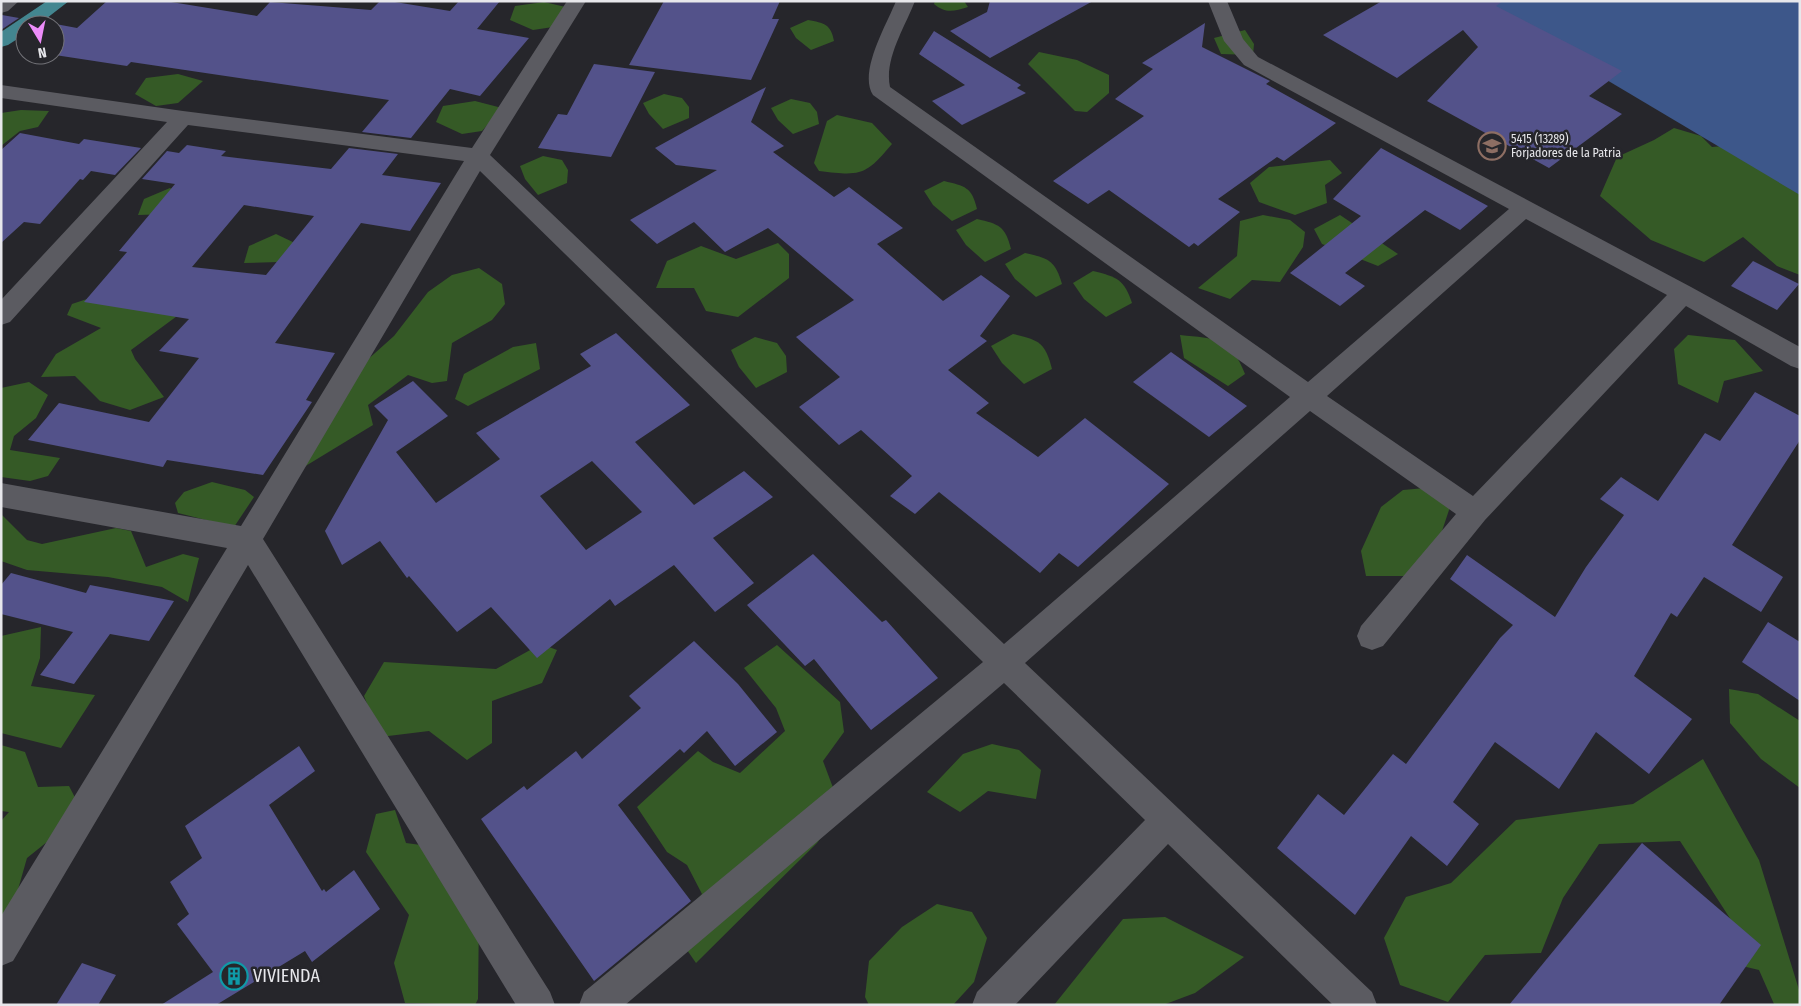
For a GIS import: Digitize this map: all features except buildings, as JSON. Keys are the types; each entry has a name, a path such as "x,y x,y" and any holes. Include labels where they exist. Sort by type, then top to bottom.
{"highway":[{"path":"40,15 60,1"},
{"path":"1,41 15,32"}],"street":[{"path":"1,7 10,1"},
{"path":"1,949 478,156 577,1"},
{"path":"906,1 878,70 877,84 880,90 1308,396 1475,512"},
{"path":"1217,1 1234,41 1251,61 1682,293 1800,359"},
{"path":"1,91 183,118 478,156 1359,1005"},
{"path":"1,316 183,118"},
{"path":"597,1005 1003,664 1523,209"},
{"path":"1372,636 1475,512 1682,293"},
{"path":"1,495 247,539 537,1005"},
{"path":"990,1005 1167,821"}],"green space":[{"path":"935,1 964,1 968,7 946,10 934,4"},
{"path":"544,2 570,8 553,27 533,30 510,20 515,6"},
{"path":"808,20 826,25 833,35 834,41 811,50 796,38 790,28"},
{"path":"1245,30 1254,44 1253,55 1221,54 1214,38"},
{"path":"1039,52 1077,60 1109,75 1109,93 1087,112 1075,111 1028,64"},
{"path":"178,74 203,81 178,103 156,106 135,94 146,78"},
{"path":"664,94 682,98 689,107 689,118 663,129 649,114 643,103"},
{"path":"791,99 810,103 817,112 819,124 793,134 778,120 771,108"},
{"path":"475,101 502,108 482,131 462,134 436,122 443,106"},
{"path":"21,110 49,111 38,127 20,131 1,146 1,113"},
{"path":"837,115 872,123 892,144 875,162 861,171 844,173 819,171 814,163 827,121"},
{"path":"1674,128 1701,136 1712,147 1724,146 1800,181 1800,275 1777,266 1743,237 1704,262 1651,240 1600,196 1617,157 1654,140"},
{"path":"543,156 562,160 568,170 567,183 538,195 525,179 520,166"},
{"path":"1330,160 1342,173 1325,185 1327,203 1295,215 1259,202 1250,183 1269,167"},
{"path":"944,181 962,186 970,192 977,209 952,221 933,205 924,191"},
{"path":"170,188 190,197 171,214 138,215 144,199"},
{"path":"1263,215 1290,220 1305,232 1303,247 1280,282 1252,280 1230,299 1198,288 1237,256 1240,221"},
{"path":"1340,215 1398,254 1378,266 1322,244 1314,229"},
{"path":"977,219 1000,227 1006,235 1011,249 985,262 966,245 956,230"},
{"path":"276,234 297,244 279,262 244,263 249,246"},
{"path":"778,243 789,254 789,278 738,317 706,311 694,288 656,288 667,261 701,246 736,259"},
{"path":"1025,253 1050,261 1062,284 1036,297 1015,279 1005,264"},
{"path":"479,268 502,284 505,304 492,320 452,343 447,381 432,383 408,375 368,405 373,425 299,470 356,370 394,336 428,292 452,275"},
{"path":"1093,271 1119,280 1126,289 1132,303 1106,317 1084,299 1073,283"},
{"path":"96,296 192,305 131,350 135,359 164,397 130,410 100,401 75,376 41,377 56,354 101,328 67,315 72,304"},
{"path":"1013,334 1029,338 1040,344 1047,353 1052,369 1024,384 1002,363 991,346"},
{"path":"1180,335 1212,339 1227,346 1234,352 1245,374 1228,386 1184,358"},
{"path":"1688,335 1735,340 1763,371 1724,381 1718,403 1678,384 1674,349"},
{"path":"755,337 777,343 786,356 787,372 756,388 739,367 731,350"},
{"path":"536,343 540,369 468,406 455,399 464,374 513,347"},
{"path":"29,382 48,395 36,418 14,436 10,450 60,458 48,476 30,481 1,477 1,388"},
{"path":"212,482 245,490 254,497 234,527 178,513 175,503 184,492"},
{"path":"1436,487 1450,507 1434,555 1408,576 1366,576 1361,551 1381,507 1403,490"},
{"path":"1,514 27,540 42,544 116,528 131,531 146,567 183,554 199,558 188,602 162,587 108,577 27,570 1,561"},
{"path":"41,627 40,658 31,686 95,695 61,748 1,733 1,636"},
{"path":"541,644 557,650 542,683 492,701 492,743 467,760 429,731 380,737 364,696 384,662 496,669"},
{"path":"777,645 840,702 844,732 823,761 841,809 817,843 696,963 671,927 702,894 687,865 667,852 637,807 698,751 713,762 740,773 785,731 776,708 744,668"},
{"path":"1729,689 1758,694 1800,721 1800,788 1761,759 1730,723"},
{"path":"992,744 1019,750 1041,770 1036,799 988,791 960,812 927,792 963,754"},
{"path":"1,745 25,752 38,787 69,786 83,813 27,858 15,900 1,918 1,821 9,812 1,811"},
{"path":"1703,759 1759,860 1800,993 1800,1005 1774,1004 1759,970 1721,961 1731,920 1680,841 1599,844 1563,898 1541,953 1485,955 1448,1002 1400,985 1384,938 1406,897 1451,883 1516,820 1633,804"},
{"path":"395,810 406,843 444,848 479,913 478,999 475,1005 405,1003 394,963 409,915 366,852 376,814"},
{"path":"937,904 972,912 987,938 974,982 953,1005 869,1005 865,997 869,961 902,927"},
{"path":"1165,917 1244,957 1195,993 1163,1005 1054,1005 1123,919"}],"water":[{"path":"1474,1 1800,1 1800,195"}],"place":[{"name":"5415 (13289) Forjadores de la Patria","path":"1492,146"},
{"name":"VIVIENDA","path":"234,976"}]}
